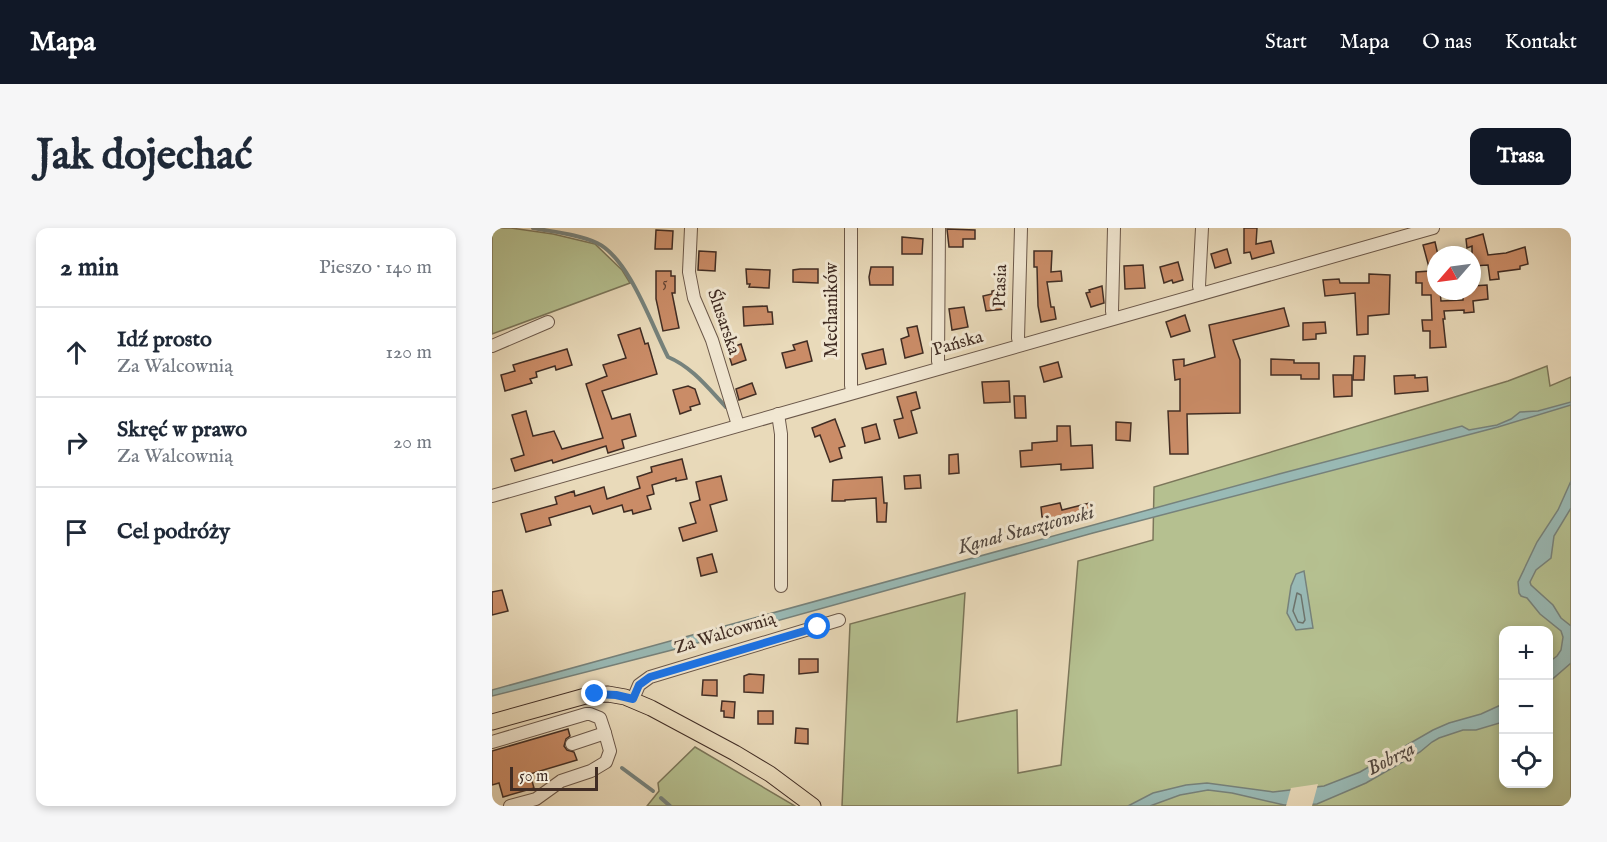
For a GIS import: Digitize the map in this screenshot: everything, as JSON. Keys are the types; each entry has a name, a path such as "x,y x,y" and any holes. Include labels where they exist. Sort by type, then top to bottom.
{"main road":[{"path":"492,722 589,695 608,694 633,699 753,763 813,806"}],"street":[{"name":"Ślusarska","path":"691,228 689,272 694,298 712,340 738,425"},
{"name":"Mechaników","path":"851,228 850,385 852,392"},
{"path":"939,228 938,350 940,368"},
{"name":"Ptasia","path":"1020,345 1018,338 1021,228"},
{"path":"1113,318 1114,228"},
{"path":"1201,294 1199,286 1202,228"},
{"name":"Pańska","path":"492,496 1433,228"},
{"path":"492,346 548,322"},
{"path":"778,414 781,434 781,586"},
{"name":"Za Walcownią","path":"633,699 639,685 650,677 839,620"},
{"path":"492,742 590,714 600,718 610,751 606,762 591,771 561,781 536,799 510,806"},
{"path":"572,744 605,734"}],"green space":[{"path":"492,228 511,228 553,234 595,244 622,270 630,283 492,334"},
{"path":"1547,366 1550,386 1571,377 1571,806 842,806 850,624 965,593 957,722 1017,710 1018,773 1061,765 1078,561 1153,540 1154,487 1508,381"},
{"path":"695,747 795,806 647,806 659,791 658,783"}],"water":[{"path":"1571,402 1571,405 1498,427 1093,533 676,649 492,696 492,690 1279,474 1462,426 1469,430 1497,425 1520,412 1538,411"},
{"path":"1571,481 1571,508 1554,536 1551,558 1536,570 1530,582 1553,605 1561,618 1571,626 1571,663 1553,679 1553,659 1561,650 1563,637 1561,631 1540,614 1527,598 1521,596 1518,582 1537,542 1558,510"},
{"path":"1304,571 1313,628 1296,630 1287,613 1291,586 1296,574"},
{"name":"Bobrza","path":"1499,706 1499,723 1476,730 1463,730 1439,738 1420,752 1366,783 1317,804 1284,805 1208,790 1180,795 1150,806 1128,806 1153,793 1186,785 1207,783 1273,792 1324,786 1360,772 1433,730"}],"pier":[{"path":"1318,784 1312,806 1286,806 1291,788"}],"building":[{"path":"1244,228 1257,228 1256,244 1271,241 1274,253 1252,259 1250,252 1244,253"},
{"path":"947,229 975,230 975,239 963,239 963,247 949,247"},
{"path":"656,230 673,231 672,249 655,249"},
{"path":"1483,234 1488,255 1506,253 1525,247 1528,264 1520,266 1520,269 1498,272 1499,279 1490,280 1488,265 1481,265 1481,246 1467,246 1466,239"},
{"path":"902,237 923,239 922,254 902,254"},
{"path":"1435,242 1436,246 1427,246 1427,260 1423,245"},
{"path":"1227,249 1231,263 1215,268 1211,254"},
{"path":"699,251 716,252 715,271 698,270"},
{"path":"1034,251 1052,251 1051,272 1061,271 1062,281 1047,282 1051,307 1054,307 1056,319 1041,322"},
{"path":"1178,262 1183,280 1164,283 1160,267"},
{"path":"1143,265 1145,288 1125,289 1124,266"},
{"path":"871,267 893,267 893,285 870,285"},
{"path":"746,269 770,270 769,288 749,287"},
{"path":"818,269 818,283 793,282 793,270"},
{"path":"656,271 671,271 671,276 675,276 675,293 672,293 679,328 663,331 656,299"},
{"path":"1427,271 1427,295 1422,295 1422,283 1416,283 1416,272"},
{"path":"1369,274 1390,275 1389,314 1368,316 1368,334 1357,335 1355,293 1325,296 1323,280 1339,279 1340,283 1369,283"},
{"path":"1481,285 1487,285 1488,299 1481,300"},
{"path":"1102,286 1104,303 1091,307 1086,293"},
{"path":"1001,289 1005,309 986,311 983,296"},
{"path":"1431,300 1480,300 1473,301 1474,312 1444,311 1446,347 1430,348 1430,331 1423,331 1422,320 1432,320"},
{"path":"767,306 768,312 772,312 773,324 744,326 743,307"},
{"path":"964,307 968,327 952,330 949,309"},
{"path":"1284,308 1289,326 1233,340 1240,360 1240,413 1187,414 1188,454 1170,454 1168,411 1180,411 1180,379 1175,380 1173,360 1184,359 1184,366 1215,357 1209,325"},
{"path":"1185,315 1190,331 1171,337 1166,322"},
{"path":"1325,322 1326,333 1316,334 1316,339 1303,340 1303,323"},
{"path":"917,326 923,353 905,358 901,339 909,336 907,328"},
{"path":"640,328 645,344 648,343 657,374 602,391 612,419 630,414 636,436 622,440 624,448 608,453 606,446 553,463 552,460 515,471 511,459 524,455 512,415 526,411 533,436 554,431 562,449 603,438 586,384 607,376 603,365 626,358 618,335"},
{"path":"807,341 812,361 786,368 782,353 795,350 793,345"},
{"path":"741,344 746,360 732,365 727,349"},
{"path":"567,349 572,365 556,370 555,366 536,372 537,377 530,379 532,383 505,391 501,375 515,371 513,365"},
{"path":"883,349 886,364 866,369 862,354"},
{"path":"1354,356 1365,356 1364,380 1353,380"},
{"path":"1271,359 1294,360 1294,363 1319,363 1319,379 1301,379 1301,375 1271,375"},
{"path":"1058,362 1062,377 1044,382 1040,367"},
{"path":"1333,375 1352,375 1352,396 1334,397"},
{"path":"1415,375 1415,378 1427,377 1428,391 1395,394 1394,376"},
{"path":"1009,381 1010,402 984,403 982,382"},
{"path":"752,383 756,394 739,400 736,389"},
{"path":"688,386 695,389 700,404 680,414 673,390"},
{"path":"916,392 920,408 911,411 917,433 899,438 894,420 903,418 897,397"},
{"path":"1014,396 1025,396 1026,418 1015,418"},
{"path":"835,419 845,446 839,448 842,458 830,462 820,435 815,437 812,428"},
{"path":"1116,422 1131,423 1130,441 1116,440"},
{"path":"876,424 880,439 865,443 862,428"},
{"path":"1057,426 1070,426 1071,446 1092,445 1093,468 1061,470 1061,464 1021,467 1020,451 1032,450 1032,443 1057,441"},
{"path":"958,454 959,473 949,474 949,455"},
{"path":"682,459 687,479 676,481 676,478 652,485 654,494 647,496 651,509 633,514 632,510 624,512 622,505 593,514 590,506 549,518 551,525 526,532 521,514 557,504 555,497 574,491 575,496 604,487 607,499 640,488 637,477 652,472 651,467"},
{"path":"920,475 921,488 905,489 904,476"},
{"path":"721,476 727,500 710,505 717,531 683,541 679,528 696,523 690,503 700,500 696,482"},
{"path":"882,477 884,503 887,503 886,522 877,522 876,498 832,501 833,480"},
{"path":"1060,503 1062,510 1090,503 1093,512 1050,523 1049,516 1042,517 1041,507"},
{"path":"712,554 717,572 701,576 697,558"},
{"path":"502,590 508,611 492,615 492,592"},
{"path":"799,659 818,659 818,672 799,674"},
{"path":"764,675 763,693 744,692 744,676"},
{"path":"703,680 717,680 717,696 702,695"},
{"path":"722,701 735,702 734,718 724,717 724,711 721,711"},
{"path":"758,711 773,711 773,724 758,724"},
{"path":"796,728 808,729 808,744 795,743"},
{"path":"568,729 570,736 566,739 564,746 567,750 574,752 577,760 530,774 534,788 503,797 499,783 492,785 492,751"}],"waterway":[{"path":"533,228 582,237 609,251 629,277 668,357 692,372 726,407"},
{"path":"622,768 653,791"},
{"path":"661,798 670,806"}],"route":[{"path":"595,694 633,699 639,685 650,677 818,627"}],"water label":[{"name":"Kanał Staszicowski","path":"1026,530"}]}
